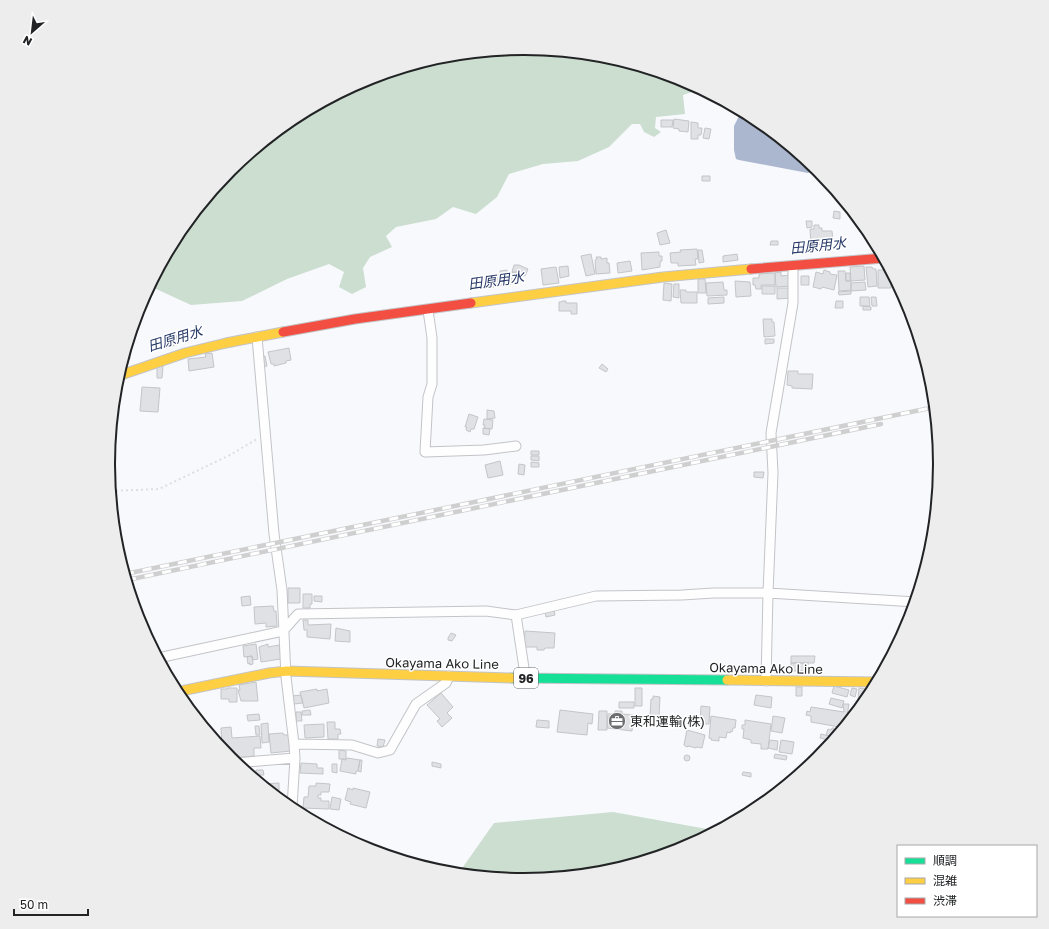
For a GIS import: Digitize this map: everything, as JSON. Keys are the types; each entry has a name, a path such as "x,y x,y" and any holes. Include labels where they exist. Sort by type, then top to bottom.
{"street":[{"path":"126,373 185,353 355,319 663,277 878,259"},
{"path":"766,681 773,473 771,434 793,303 793,266"},
{"path":"428,310 432,338 432,384 428,397 425,452 484,450 516,446"},
{"path":"257,338 274,534 282,590 283,632 287,672 286,677 294,744 295,758 292,802"},
{"path":"163,657 283,632 298,614 486,612 516,614 596,596 768,593 910,602"},
{"path":"516,614 524,668 524,678"},
{"name":"Okayama Ako Line","path":"183,691 269,673 287,672 524,678 871,682"},
{"path":"294,744 352,745 378,753 390,750 416,704 446,683 449,676"},
{"path":"244,762 295,758"}],"path":[{"path":"116,491 159,489 230,455 256,439 265,437"}],"green space":[{"path":"524,55 551,56 604,63 656,77 693,91 683,95 685,114 656,117 655,128 661,132 654,137 644,132 640,124 632,124 609,147 578,161 543,164 509,174 497,197 476,214 453,207 436,219 396,227 386,236 392,247 370,257 363,268 366,287 352,294 339,287 344,272 329,264 287,279 242,301 191,305 155,288 184,237 200,215 235,175 275,140 320,110 343,97 368,86 419,69 445,63 498,56"},
{"path":"613,812 710,830 681,843 656,852 604,866 551,873 524,874 498,873 462,869 494,823"}],"water":[{"path":"739,116 774,140 811,172 808,173 736,159 734,150 734,126"}],"building":[{"path":"674,119 689,121 688,132 679,131 679,129 673,128"},
{"path":"661,120 673,120 672,127 661,127"},
{"path":"691,122 698,123 698,128 702,128 701,135 698,135 698,139 691,139"},
{"path":"705,128 711,129 709,139 703,138"},
{"path":"702,176 710,176 710,181 702,181"},
{"path":"834,211 840,212 840,219 833,218"},
{"path":"806,221 812,221 812,227 807,228"},
{"path":"814,225 819,225 819,228 822,228 822,231 832,231 833,241 830,242 830,244 811,245 810,229 814,229"},
{"path":"666,230 670,243 660,245 657,233"},
{"path":"771,241 778,241 778,245 770,245"},
{"path":"697,249 698,259 695,259 696,265 678,266 678,263 671,263 670,253 681,252 680,250"},
{"path":"698,250 702,250 704,262 699,263"},
{"path":"659,252 659,256 662,256 660,267 642,270 641,253"},
{"path":"591,254 595,274 586,276 581,256"},
{"path":"737,254 738,260 723,262 723,256"},
{"path":"596,257 601,257 601,259 607,258 610,273 596,274"},
{"path":"630,261 632,271 618,273 617,263"},
{"path":"514,265 519,265 528,269 525,276 517,274 517,272 512,272"},
{"path":"568,266 569,276 560,278 559,267"},
{"path":"864,266 865,280 851,281 850,267"},
{"path":"556,267 559,283 543,285 541,269"},
{"path":"866,267 876,269 877,286 868,287"},
{"path":"507,270 507,273 517,272 518,283 496,286 495,275 500,274 500,271"},
{"path":"824,270 830,272 830,274 837,275 834,290 822,287 821,289 813,287 816,272 823,274"},
{"path":"878,270 885,270 893,285 891,285 891,288 878,288"},
{"path":"838,271 845,271 846,281 851,281 851,290 839,291"},
{"path":"781,272 781,276 790,275 791,286 776,287 775,273"},
{"path":"775,273 775,285 761,285 761,289 756,289 755,285 753,285 753,278 759,278 759,274"},
{"path":"846,273 850,273 850,281 846,281"},
{"path":"492,276 494,287 481,289 480,278"},
{"path":"801,276 809,276 809,285 801,285"},
{"path":"698,279 705,279 706,293 698,293"},
{"path":"735,281 750,282 751,296 736,297"},
{"path":"723,282 724,290 727,290 727,295 707,296 706,283"},
{"path":"865,282 866,290 851,291 851,283"},
{"path":"664,283 672,284 671,301 663,300"},
{"path":"674,284 679,284 679,298 673,297"},
{"path":"762,286 775,286 775,294 762,294"},
{"path":"777,288 790,288 791,298 777,299"},
{"path":"680,290 686,290 686,292 697,292 697,303 681,303"},
{"path":"851,291 851,294 839,295 838,292"},
{"path":"724,297 724,303 708,304 708,298"},
{"path":"860,297 869,297 870,306 860,306"},
{"path":"871,297 876,297 877,306 872,306"},
{"path":"566,301 566,303 577,303 577,314 571,314 571,311 559,311 559,302"},
{"path":"836,301 843,301 843,308 835,308"},
{"path":"863,306 871,307 871,310 863,310"},
{"path":"763,319 772,319 772,322 774,322 775,336 764,337"},
{"path":"176,335 179,344 166,348 163,339"},
{"path":"765,339 774,339 774,343 765,344"},
{"path":"289,348 291,360 274,366 274,364 271,364 268,352"},
{"path":"212,353 214,367 189,371 188,359 206,357 205,354"},
{"path":"262,356 265,356 267,366 263,367"},
{"path":"602,364 608,369 606,372 599,368"},
{"path":"163,366 162,378 157,378 157,367"},
{"path":"788,371 798,371 798,374 813,374 812,389 792,388 792,386 787,385"},
{"path":"142,387 160,388 158,412 140,411"},
{"path":"487,410 494,411 495,418 487,419"},
{"path":"469,414 478,417 474,429 471,429 470,432 466,430 467,427 465,427"},
{"path":"484,419 493,420 492,429 484,428"},
{"path":"483,428 490,429 489,435 483,434"},
{"path":"531,451 539,451 539,455 531,455"},
{"path":"531,456 539,456 539,461 531,460"},
{"path":"500,461 503,475 488,478 485,465"},
{"path":"531,462 539,463 539,467 531,467"},
{"path":"519,464 525,465 524,475 518,474"},
{"path":"754,472 764,472 763,478 754,477"},
{"path":"288,588 300,588 300,603 288,603"},
{"path":"303,594 312,594 312,604 310,604 310,608 303,608"},
{"path":"250,596 251,605 242,606 241,597"},
{"path":"314,596 322,596 322,602 314,601"},
{"path":"273,606 274,611 276,611 277,626 266,627 266,623 255,624 254,607"},
{"path":"554,610 555,615 546,617 545,612"},
{"path":"303,620 308,620 308,625 331,624 330,639 307,637 307,630 304,630"},
{"path":"336,628 350,631 350,642 335,641"},
{"path":"525,631 555,633 554,648 537,650 537,647 524,647"},
{"path":"451,633 456,635 452,641 448,640"},
{"path":"256,644 258,659 253,660 252,656 244,657 243,646"},
{"path":"268,644 268,647 279,645 281,659 261,662 259,647"},
{"path":"252,656 253,664 250,665 250,663 248,664 247,657"},
{"path":"791,656 815,656 814,663 791,663"},
{"path":"791,663 808,663 808,671 791,671"},
{"path":"256,682 258,701 241,701 238,690 240,690 239,685"},
{"path":"834,686 849,690 847,697 832,693"},
{"path":"796,687 802,687 802,696 796,696"},
{"path":"237,688 237,702 229,702 229,699 221,699 221,689"},
{"path":"635,688 642,688 642,706 635,706"},
{"path":"852,688 857,689 855,697 850,695"},
{"path":"859,688 867,689 860,699 858,699"},
{"path":"317,689 317,691 327,689 329,703 304,708 300,692"},
{"path":"441,693 453,707 447,713 452,718 442,727 437,721 440,719 427,705"},
{"path":"301,695 303,703 294,704 292,696"},
{"path":"756,695 772,697 771,708 754,705"},
{"path":"653,696 660,697 659,716 650,715 651,699 653,699"},
{"path":"831,698 844,701 842,708 829,704"},
{"path":"619,702 634,702 634,708 619,708"},
{"path":"843,704 849,704 847,717 839,727 811,722 811,716 806,715 807,711 810,712 811,707 844,712"},
{"path":"701,706 710,707 709,724 700,724"},
{"path":"310,710 311,715 302,715 302,711"},
{"path":"560,710 593,714 592,724 588,723 587,735 557,732"},
{"path":"599,711 607,711 607,730 598,730"},
{"path":"615,711 622,711 622,714 633,715 632,731 607,728 608,714 615,714"},
{"path":"296,712 301,712 302,721 296,721"},
{"path":"259,714 260,720 248,721 247,715"},
{"path":"711,716 736,720 735,728 733,728 732,732 731,731 730,733 727,732 726,738 719,737 719,741 711,740 712,739 709,738"},
{"path":"773,716 785,718 782,733 771,731"},
{"path":"537,720 549,721 549,728 536,727"},
{"path":"745,720 771,724 768,749 761,749 761,744 751,743 751,740 743,738 744,729 742,729 742,725 745,725"},
{"path":"327,722 335,722 335,729 340,729 341,734 338,734 338,739 328,739"},
{"path":"268,723 269,742 262,743 261,724"},
{"path":"324,724 324,737 305,738 304,725"},
{"path":"255,726 259,726 260,735 256,735"},
{"path":"231,727 232,738 260,736 261,748 254,748 254,756 239,758 222,740 221,728"},
{"path":"834,728 831,736 826,735 828,729 831,730"},
{"path":"687,730 705,735 702,748 688,747 684,745"},
{"path":"283,733 284,735 290,735 291,751 271,753 269,734"},
{"path":"821,734 829,736 827,740 820,738"},
{"path":"378,739 385,740 383,747 377,746"},
{"path":"770,740 778,741 777,750 768,748"},
{"path":"781,740 794,742 792,754 779,752"},
{"path":"339,750 346,751 346,759 339,759"},
{"path":"775,754 787,756 786,760 774,758"},
{"path":"687,755 690,758 687,761 684,758"},
{"path":"347,758 360,760 356,774 340,771 342,759 346,760"},
{"path":"360,760 362,760 361,772 358,771"},
{"path":"432,762 441,764 441,768 432,766"},
{"path":"301,763 317,764 317,768 323,768 323,774 300,773"},
{"path":"332,764 337,764 337,773 332,772"},
{"path":"256,770 263,770 264,775 258,775"},
{"path":"743,772 751,773 751,777 742,775"},
{"path":"279,783 279,792 275,789 268,784"},
{"path":"316,783 330,784 329,792 321,792 321,795 318,795 318,798 321,798 321,801 329,801 329,809 303,808 304,797 308,797 309,786 316,786"},
{"path":"348,788 370,792 366,808 350,804 351,802 345,800"},
{"path":"332,797 341,799 339,810 330,809"}],"railway":[{"path":"130,573 930,408"},
{"path":"132,579 881,424"}],"traffic: fast":[{"path":"512,678 727,680"}],"traffic: slow":[{"path":"471,303 663,277 751,269"},
{"path":"126,373 185,353 283,332"},
{"path":"183,691 269,673 287,671 512,678"},
{"path":"727,680 871,682"}],"traffic: jam":[{"path":"751,269 878,258"},
{"path":"283,332 355,319 471,303"}],"place":[{"name":"東和運輸(株)","path":"617,721"}],"water label":[{"name":"田原用水","path":"818,245"},
{"name":"田原用水","path":"496,280"},
{"name":"田原用水","path":"175,338"}]}
